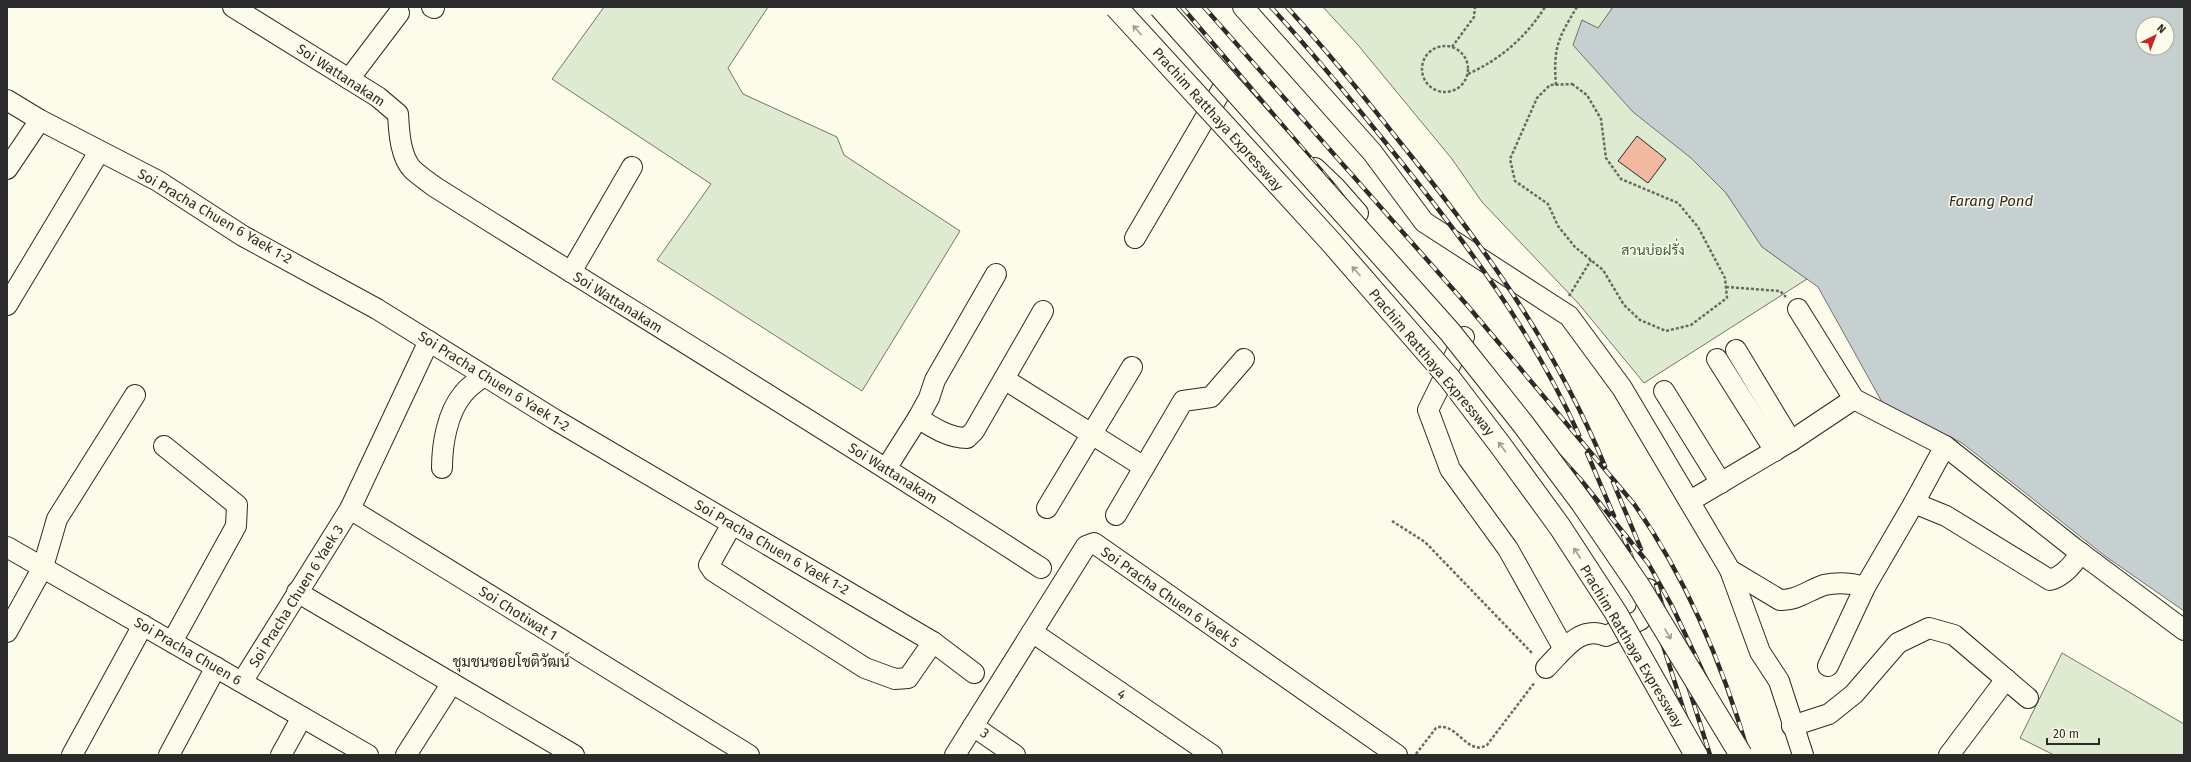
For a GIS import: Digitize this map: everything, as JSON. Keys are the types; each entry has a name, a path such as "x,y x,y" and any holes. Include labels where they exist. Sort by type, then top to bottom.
{"highway":[{"name":"Prachim Ratthaya Expressway","path":"1116,7 1331,242 1455,385 1560,527 1612,606 1696,755"},
{"path":"1160,7 1450,332 1524,424 1582,502 1638,585 1741,755"}],"street":[{"name":"Soi Wattanakam","path":"233,7 378,97 398,114 404,154 412,169 435,187 887,467 1041,568"},
{"path":"1160,7 1294,148 1336,188 1424,295 1464,338 1583,489 1628,553 1650,593 1645,613 1640,620 1606,636 1597,631 1586,632 1564,649 1546,668"},
{"path":"1243,7 1372,152 1424,222 1569,316 1622,388 1730,570 1760,652 1779,681 1792,726 1803,755"},
{"path":"349,79 399,13"},
{"path":"1135,238 1228,79"},
{"name":"Soi Pracha Chuen 6 Yaek 1-2","path":"7,100 99,152 158,181 243,236 370,305 484,376 933,642 974,673"},
{"path":"7,169 40,120"},
{"path":"7,305 99,152"},
{"path":"571,272 632,167"},
{"path":"887,467 918,418 929,398 935,380 996,274"},
{"path":"1798,309 1854,399 1945,446 2080,553 2184,630"},
{"path":"918,418 930,426 957,438 966,438 974,431 1044,311"},
{"path":"1464,338 1428,410 1450,469 1508,549 1564,649"},
{"name":"Soi Pracha Chuen 6 Yaek 3","path":"242,682 296,592 350,509 429,341"},
{"path":"1736,350 1783,446"},
{"path":"1116,515 1183,401 1211,397 1244,359"},
{"path":"1718,360 1783,446"},
{"path":"1047,508 1132,367"},
{"path":"442,468 446,432 453,411 462,394 484,376"},
{"path":"1004,379 1144,467"},
{"path":"1664,391 1721,482"},
{"path":"7,632 43,567 57,519 135,395"},
{"path":"1690,501 1783,446 1854,399"},
{"path":"164,446 237,505 236,526 172,642"},
{"path":"1828,666 1865,587 1945,446"},
{"path":"1914,503 1946,516 2050,580 2059,577 2072,565 2080,553"},
{"name":"Soi Chotiwat 1","path":"350,509 749,755"},
{"path":"732,524 709,568 866,668 895,679 908,678 933,642"},
{"name":"Soi Pracha Chuen 6 Yaek 5","path":"955,755 1086,546 1094,544 1397,755"},
{"name":"Soi Pracha Chuen 6","path":"7,547 368,755"},
{"path":"1730,570 1780,600 1788,600 1825,585 1853,583 1865,587"},
{"path":"296,592 574,755"},
{"path":"72,755 143,625"},
{"path":"1792,726 1829,714 1854,694 1898,643 1929,628 1954,635 2028,698"},
{"name":"4","path":"1032,632 1212,755"},
{"path":"169,755 216,667"},
{"path":"1949,755 2006,679"},
{"path":"406,755 452,683"},
{"path":"281,755 302,717"},
{"name":"3","path":"973,726 1016,755"}],"path":[{"path":"1452,47 1474,17 1475,7"},
{"path":"1468,74 1466,60 1458,50 1452,47 1436,48 1429,52 1422,66 1425,81 1437,91 1449,92 1460,87 1468,74 1503,53 1531,28 1545,7"},
{"path":"1556,85 1554,60 1559,35 1577,7"},
{"path":"1572,84 1587,95 1601,119 1606,158 1621,179 1678,203 1698,227 1725,278 1727,298 1691,325 1666,331 1640,320 1629,310 1624,305 1603,270 1591,260 1575,247 1558,226 1548,204 1515,181 1510,159 1537,98 1550,85 1572,84"},
{"path":"1560,310 1591,260"},
{"path":"1726,287 1780,291 1798,309"},
{"path":"1392,521 1425,542 1439,555 1546,668 1487,745 1481,749 1474,748 1446,728 1440,726 1436,728 1415,755"}],"green space":[{"path":"604,7 768,7 728,68 743,94 837,137 844,155 960,231 862,391 657,260 711,184 552,79"},
{"name":"สวนบ่อฝรั่ง","path":"1323,7 1613,7 1598,29 1582,20 1691,158 1726,193 1765,249 1807,279 1644,383 1578,303 1482,202 1452,159 1358,45"},
{"path":"2062,653 2184,724 2184,755 2054,755 2020,738"}],"water":[{"name":"Farang Pond","path":"1613,7 2184,7 2184,611 2105,556 1962,443 1882,402 1818,287 1762,247 1726,193 1691,158 1633,112 1573,45 1582,20 1598,28"}],"building":[{"path":"1637,136 1666,159 1648,183 1618,161"}],"railway":[{"path":"1182,7 1336,188 1426,307 1459,346 1581,480 1648,563 1672,606 1711,689 1735,755"},
{"path":"1204,7 1467,305 1634,504 1671,563 1702,625 1728,689 1749,755"},
{"path":"1271,7 1364,116 1446,219 1471,253 1519,323 1541,360 1579,435"},
{"path":"1287,7 1330,56 1430,179 1487,256 1539,336 1563,378 1585,421 1605,466"},
{"path":"1587,453 1614,516"},
{"path":"1613,482 1641,549"},
{"path":"1623,536 1646,592 1698,755"},
{"path":"1656,585 1710,755"}],"district":[{"name":"ชุมชนซอยโชติวัฒน์","path":"511,662"}]}
